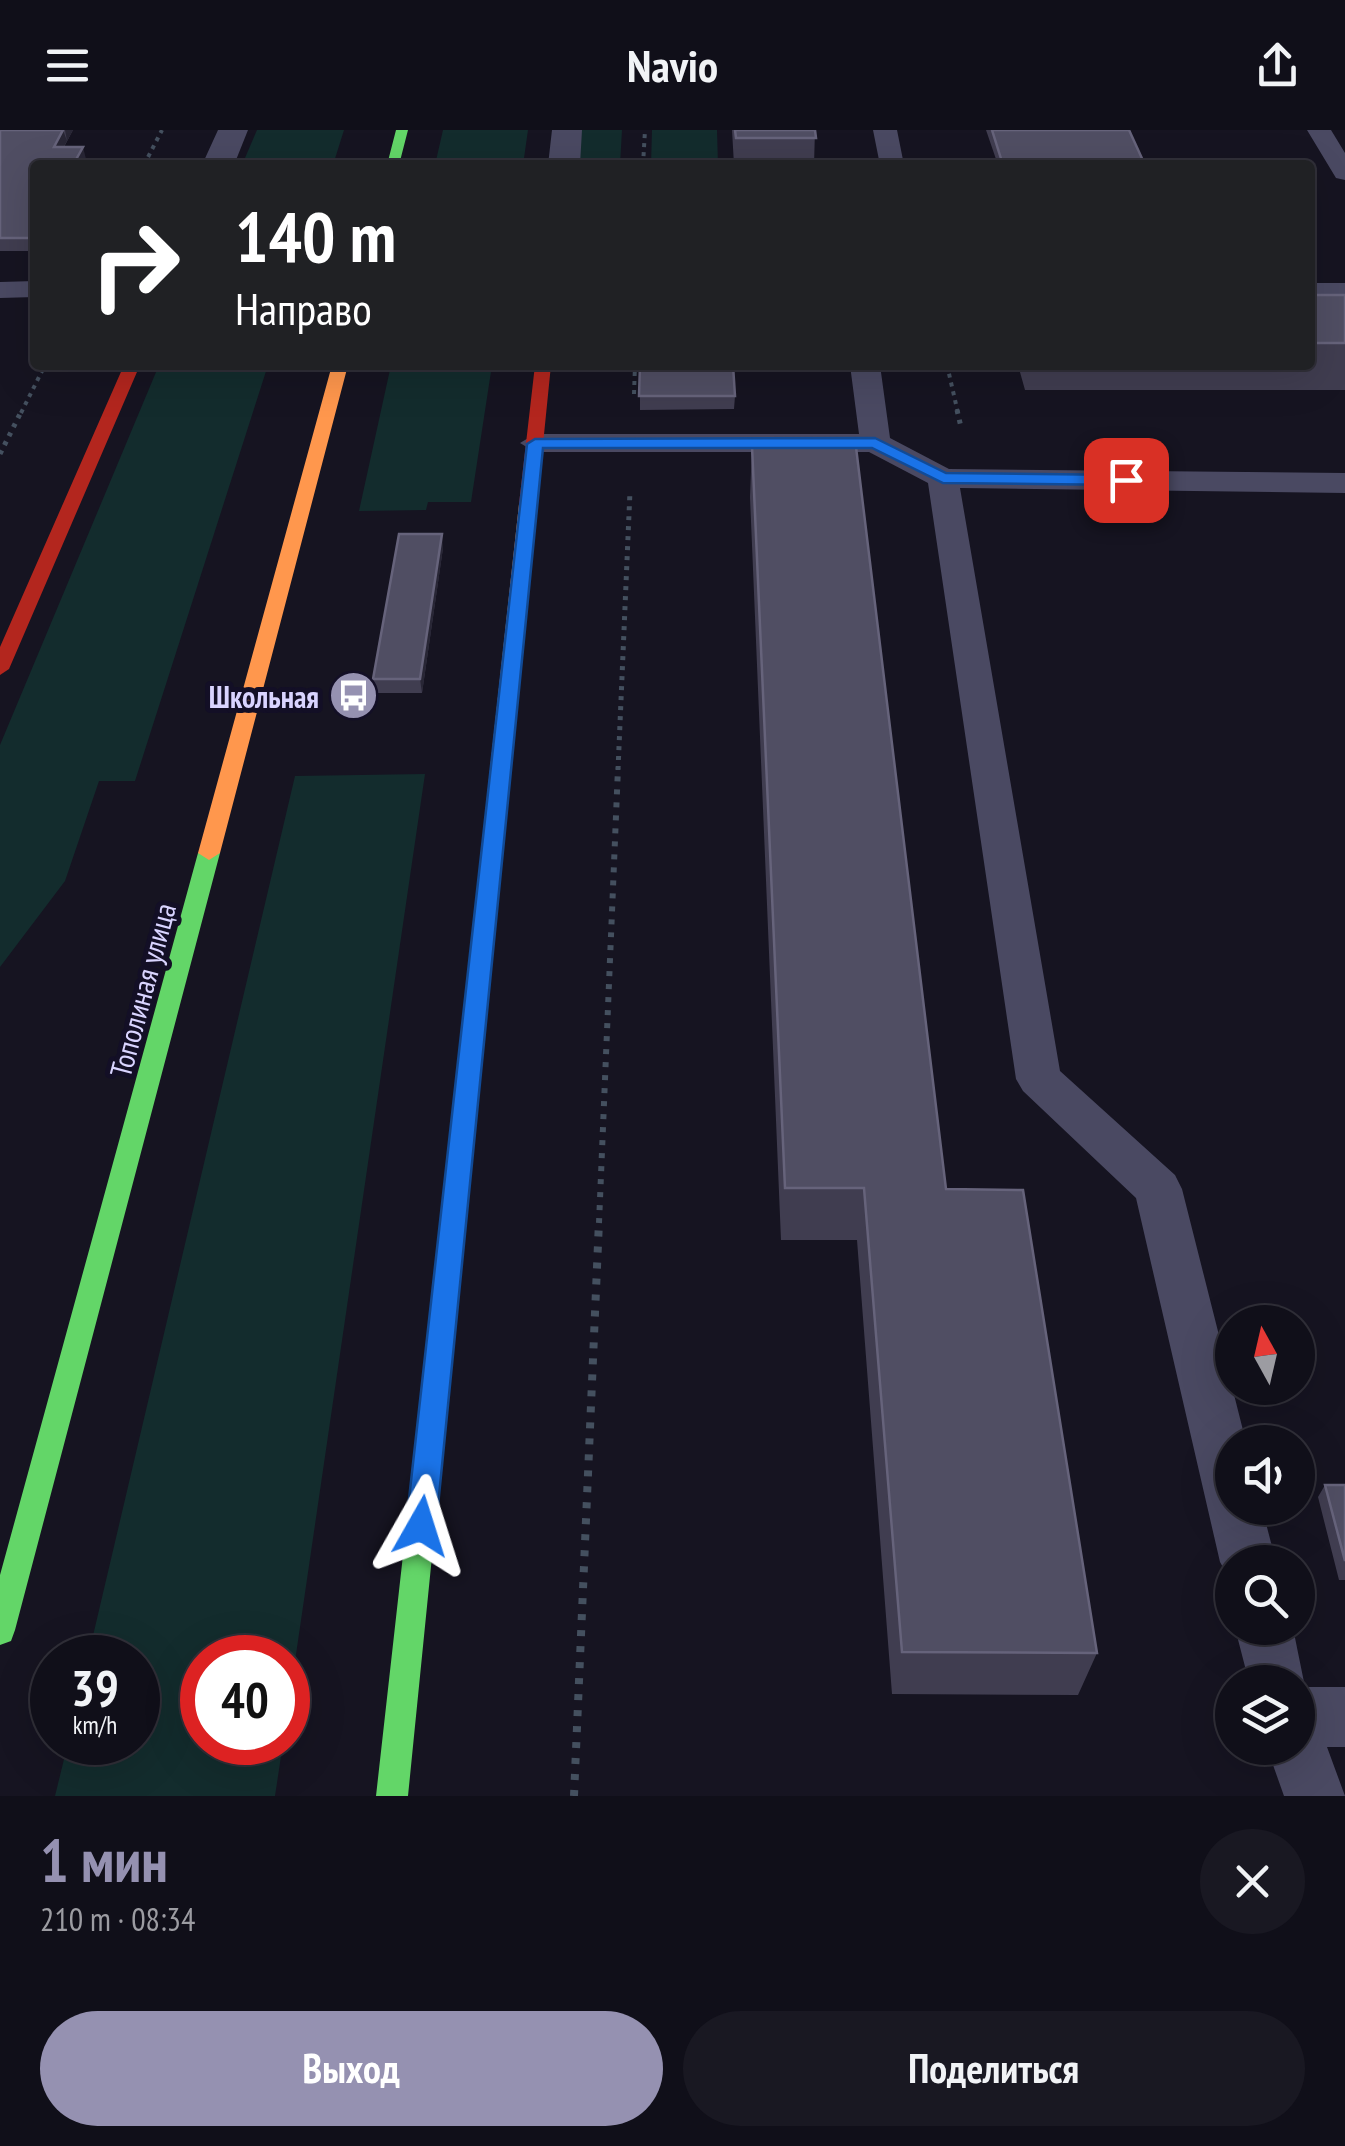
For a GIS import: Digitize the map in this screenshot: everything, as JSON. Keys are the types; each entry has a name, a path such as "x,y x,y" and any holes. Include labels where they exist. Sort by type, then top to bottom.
{"street":[{"path":"220,160 233,130"},
{"path":"394,160 402,130"},
{"path":"564,160 567,130"},
{"path":"0,669 130,370"},
{"name":"Тополиная улица","path":"0,1630 339,370"},
{"path":"392,1796 542,370"}],"lane":[{"path":"885,130 891,160"},
{"path":"1319,130 1345,173"},
{"path":"0,290 30,289"},
{"path":"1315,291 1345,291"},
{"path":"866,370 875,443"},
{"path":"535,444 875,443 943,478 1345,483"},
{"path":"943,478 1039,1079 1158,1189 1215,1426"},
{"path":"1315,1717 1345,1718"},
{"path":"1304,1765 1316,1796"}],"path":[{"path":"147,160 162,130"},
{"path":"644,160 645,130"},
{"path":"0,454 42,370"},
{"path":"574,1796 635,370"},
{"path":"948,370 963,436"}],"green space":[{"path":"257,130 344,130 335,160 244,160"},
{"path":"443,130 528,130 524,160 436,160"},
{"path":"577,130 622,130 620,160 574,160"},
{"path":"652,130 717,130 718,160 651,160"},
{"path":"157,370 266,370 135,781 99,781 65,881 0,967 0,745"},
{"path":"390,370 491,370 471,502 428,502 426,510 359,511"},
{"path":"425,774 299,1635 180,1635 180,1765 280,1765 275,1796 55,1796 63,1765 160,1765 160,1635 93,1635 295,776"}],"building":[{"path":"0,130 63,130 54,147 83,147 76,160 30,160 30,238 0,238"},
{"path":"735,130 815,130 816,138 736,138"},
{"path":"992,130 1129,130 1143,160 1001,160"},
{"path":"1315,295 1345,295 1345,343 1315,343"},
{"path":"640,370 733,370 735,396 639,396"},
{"path":"752,446 856,447 946,1189 1023,1190 1097,1653 902,1652 864,1188 785,1188"},
{"path":"399,534 442,534 420,679 373,679"},
{"path":"1325,1485 1345,1485 1345,1561"}],"traffic: fast":[{"path":"394,160 402,130"},
{"path":"0,1630 209,853"},
{"path":"392,1796 463,1127"}],"traffic: slow":[{"path":"209,853 339,370"},
{"path":"463,1127 528,504"}],"traffic: jam":[{"path":"0,669 130,370"},
{"path":"528,504 542,370"}],"place":[{"name":"Школьная","path":"354,696"}],"route":[{"path":"421,1526 535,444 875,443 943,478 1126,480"}]}
